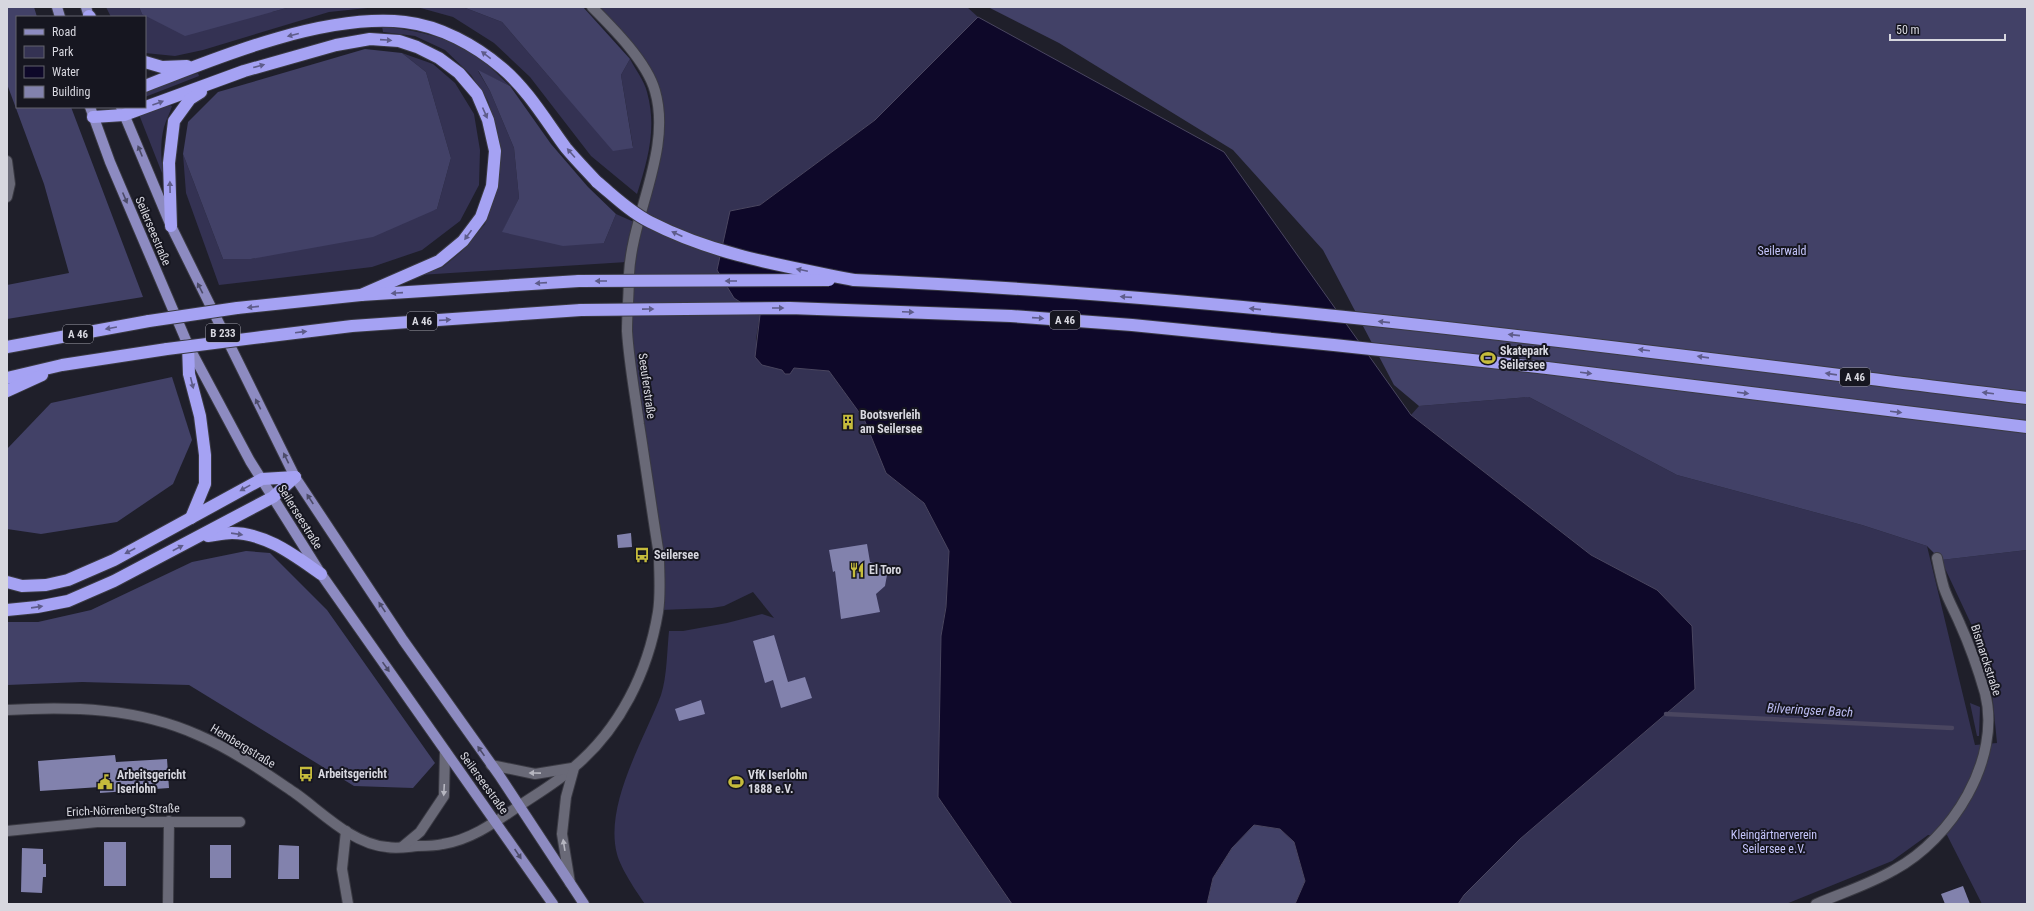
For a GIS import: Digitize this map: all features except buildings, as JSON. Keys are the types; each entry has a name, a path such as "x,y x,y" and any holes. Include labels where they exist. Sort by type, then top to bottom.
{"highway":[{"path":"146,86 196,65 280,38 331,25 405,22 442,31 475,47 502,68 525,92 568,150 597,182 626,206 649,221 697,244 751,259 854,280"},
{"path":"146,103 222,79 244,70 336,45 370,39 399,41 417,47 439,58 459,73 477,94 488,120 495,151 492,186 481,217 463,241 439,261 361,295"},
{"path":"146,62 162,67 196,65"},
{"path":"170,226 169,163 174,121 190,98 222,79"},
{"path":"91,112 101,108"},
{"path":"91,112 122,111"},
{"name":"A 46","path":"7,347 149,321 236,308 361,295 579,281 854,280 971,285 1175,301 1552,339 2027,398"},
{"name":"A 46","path":"7,378 62,365 166,349 352,326 581,310 790,308 1011,316 1132,325 1547,368 2027,427"},
{"path":"188,345 190,374 200,416 205,455 205,484 191,518"},
{"path":"7,391 62,365"},
{"path":"7,582 22,586 46,585 68,580 114,560 262,479 295,477"},
{"path":"7,610 37,607 68,601 114,581 273,497 295,477"},
{"path":"198,537 233,533 261,539 284,549 321,574"}],"main road":[{"name":"Seilerseestraße","path":"122,111 170,226 295,477 584,904"},
{"name":"Seilerseestraße","path":"91,112 110,162 188,345 262,479 321,574 553,904"}],"street":[{"name":"Seeuferstraße","path":"496,821 574,768 608,733 637,684 652,640 658,611 660,586 659,556 631,369 627,331 630,272 637,230 646,190 656,162 658,108 655,90 647,73 636,56 592,7"},
{"path":"7,161 10,184 8,197"},
{"name":"Bismarckstraße","path":"1816,904 1895,870 1918,853 1946,828 1967,798 1978,777 1983,758 1989,715 1985,694 1971,651 1944,589 1937,558"},
{"name":"Hembergstraße","path":"7,710 40,708 98,710 132,714 168,723 198,735 231,751 296,794 346,831 364,840 386,848 444,844 471,836 496,821"},
{"path":"402,848 420,832 444,796 445,751"},
{"path":"491,765 535,774 574,768"},
{"name":"Seeuferstraße","path":"570,883 562,834 566,797 574,768"},
{"path":"168,904 169,821"},
{"name":"Erich-Nörrenberg-Straße","path":"7,831 97,822 240,822"},
{"path":"346,831 342,868 348,904"}],"green space":[{"path":"7,7 34,7 37,16 16,16 16,108 71,108 143,297 7,319 7,285 69,273 44,184 7,84"},
{"path":"106,7 139,7 142,14 272,12 290,7 377,7 329,12 203,50 175,56 146,53 146,16 110,16"},
{"path":"139,7 290,7 185,36 142,14"},
{"path":"417,7 463,7 502,22 558,87 633,147 621,75 630,59 646,88 651,118 648,156 637,194 591,156 530,77 494,43 453,17"},
{"path":"463,7 583,7 630,59 621,75 633,148 613,151 502,22"},
{"path":"600,7 967,7 978,17 875,120 760,205 730,211 734,298 760,315 756,339 762,365 782,370 793,368 829,371 864,419 886,473 924,503 949,551 946,604 941,636 938,797 1012,904 645,904 629,880 619,860 614,835 616,815 628,773 661,695 666,672 669,631 683,631 727,623 762,614 774,618 753,592 724,606 712,608 661,610 630,333 633,275 639,231 662,126 641,56"},
{"name":"Seilerwald","path":"988,7 2027,7 2027,550 1941,560 1927,546 1862,525 1677,475 1529,397 1419,406 1394,385 1323,250 1233,150 1059,43"},
{"path":"382,26 441,38 463,47 483,60 510,86 478,71 490,91 514,148 519,198 503,231 604,243 616,214 634,222 627,262 419,275 443,267 462,251 485,224 497,191 500,161 497,130 488,101 471,75 445,50 415,36 383,32"},
{"path":"365,49 402,53 426,72 451,158 437,209 373,237 251,259 223,259 183,154 188,122 218,92"},
{"path":"402,53 433,64 455,83 474,114 480,150 479,185 460,221 422,250 372,267 219,285 186,193 183,154 223,259 251,259 437,209 451,158 426,72"},
{"path":"478,70 510,86 551,144 588,187 616,214 604,243 563,246 502,232 519,198 514,148 490,91"},
{"path":"198,73 199,76 146,97 146,90"},
{"path":"169,105 172,106 164,127 161,144 162,173 140,115"},
{"name":"Kleingärtnerverein Seilersee e.V.","path":"1508,313 1529,397 1677,475 1862,525 1927,546 1975,745 1997,743 1989,662 1941,560 2027,550 2027,904 1982,904 1947,835 1928,835 1892,861 1786,904 1458,904 1464,895 1520,839 1695,689 1657,590 1591,555 1411,415 1419,406 1528,397"},
{"path":"172,377 192,440 173,484 117,522 41,534 7,529 7,449 51,403"},
{"path":"246,551 270,553 327,610 435,763 413,788 354,786 189,685 82,682 7,685 7,622 38,622 91,610 192,562"},
{"path":"1970,703 1980,707 1979,736 1977,736"},
{"path":"1254,825 1280,829 1294,842 1305,881 1295,904 1207,904 1213,878 1232,848"}],"water":[{"path":"978,17 1224,152 1411,415 1591,555 1657,590 1692,626 1695,689 1520,839 1464,895 1458,904 1295,904 1305,881 1294,842 1280,829 1254,825 1232,848 1213,878 1207,904 1012,904 938,797 941,636 946,607 949,551 924,503 886,473 864,419 829,371 794,368 790,374 785,374 782,370 762,365 755,357 760,315 734,298 717,270 730,211 760,205 875,120"}],"waterway":[{"name":"Bilveringser Bach","path":"1666,714 1952,728"}],"place":[{"name":"Skatepark Seilersee","path":"1488,358"},
{"name":"Bootsverleih am Seilersee","path":"848,422"},
{"name":"Seilersee","path":"642,555"},
{"name":"El Toro","path":"857,570"},
{"name":"Arbeitsgericht","path":"306,774"},
{"name":"Arbeitsgericht Iserlohn","path":"105,782"},
{"name":"VfK Iserlohn 1888 e.V.","path":"736,782"}]}
